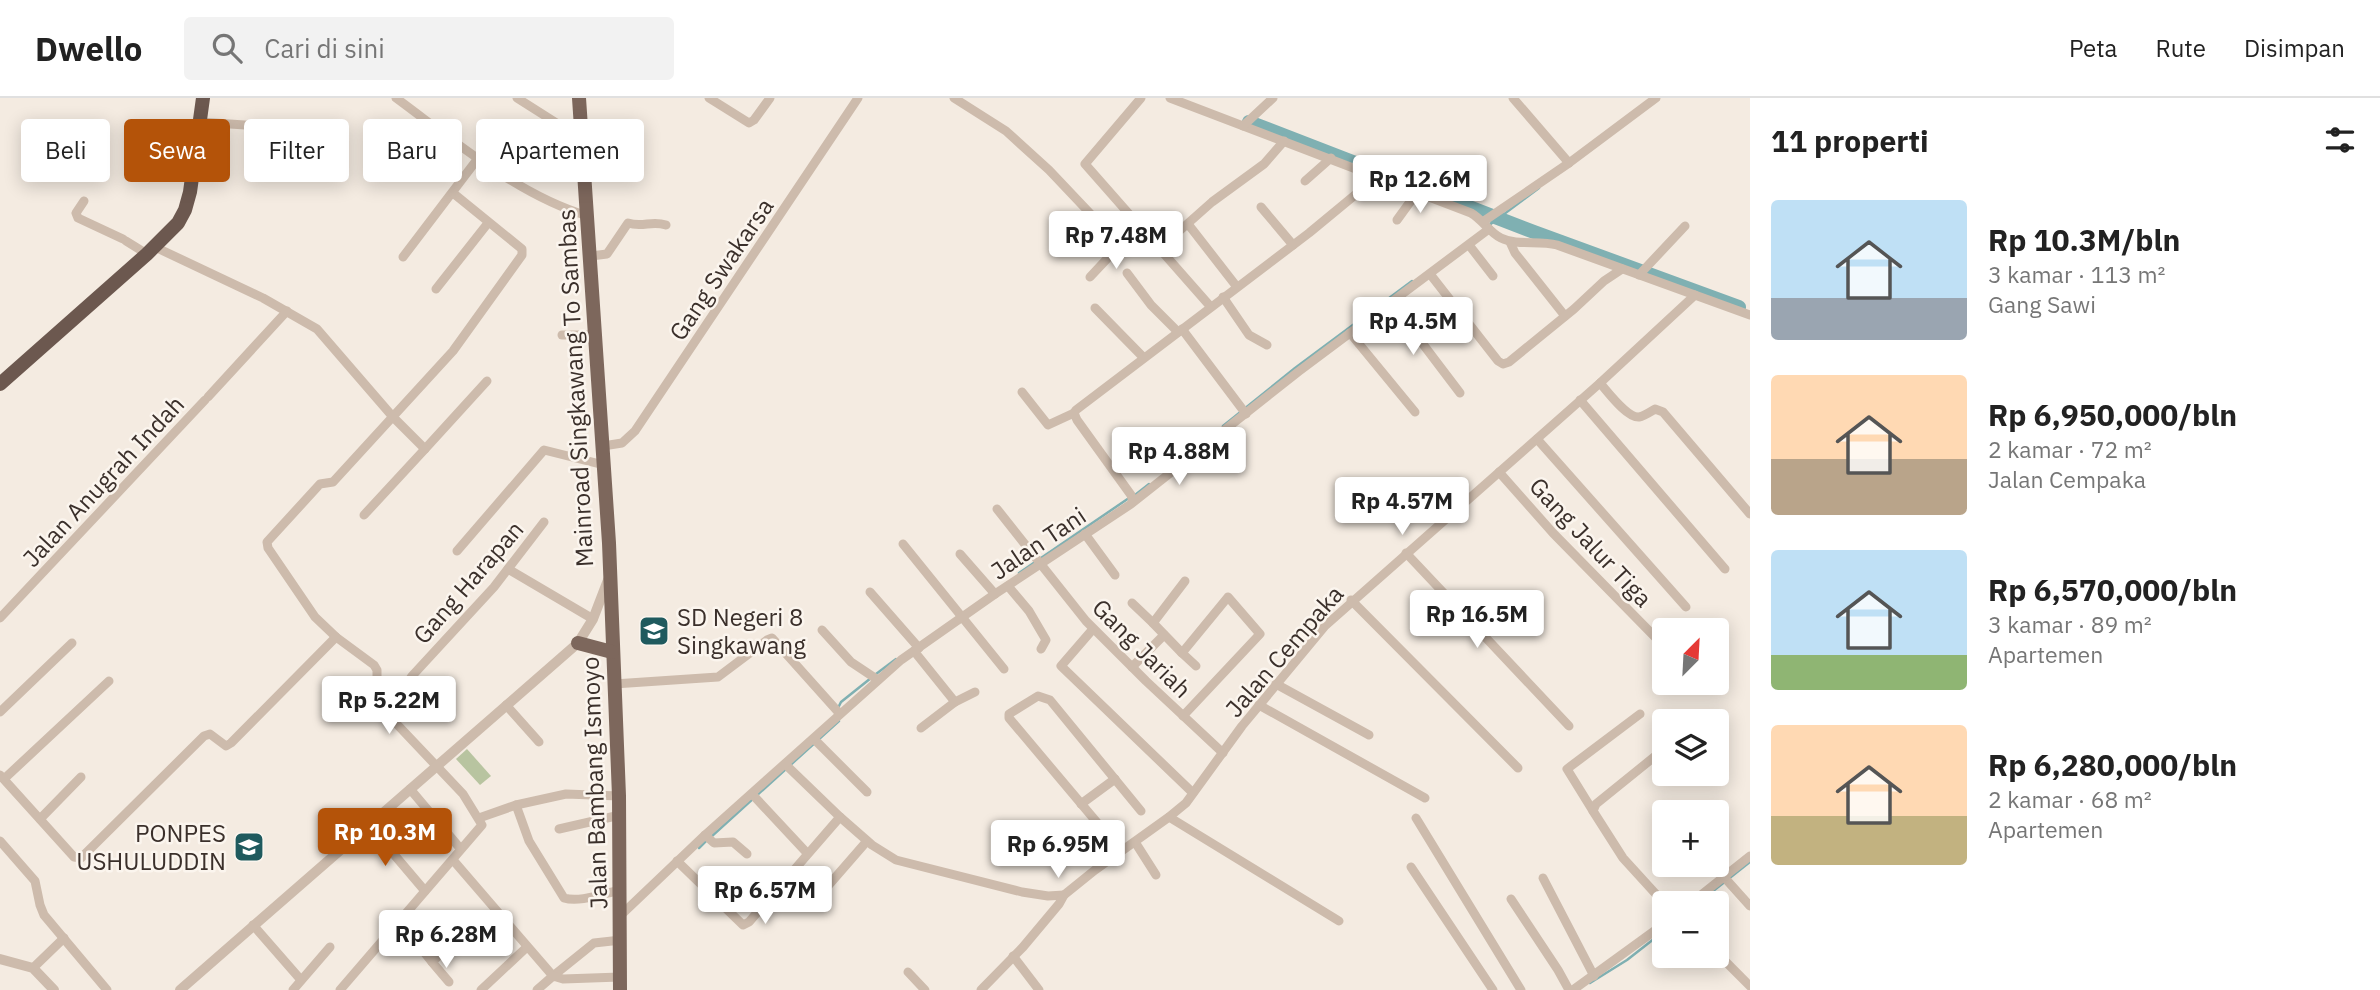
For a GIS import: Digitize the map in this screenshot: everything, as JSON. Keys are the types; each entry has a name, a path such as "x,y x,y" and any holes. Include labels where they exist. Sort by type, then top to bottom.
{"highway":[{"path":"200,119 204,98"},
{"path":"0,384 151,251 178,223 185,209 192,182"}],"main road":[{"name":"Mainroad Singkawang To Sambas","path":"579,98 580,119"},
{"name":"Mainroad Singkawang To Sambas","path":"585,182 588,216 597,255 595,335 608,446 604,466 610,574"},
{"name":"Jalan Bambang Ismoyo","path":"610,574 624,912 620,984"},
{"path":"578,643 612,652"}],"street":[{"path":"396,98 476,156"},
{"path":"517,98 550,119"},
{"path":"709,98 749,123 770,98"},
{"name":"Gang Swakarsa","path":"608,446 626,441 635,431 858,98"},
{"path":"954,98 1006,131 1094,216 1121,249 1090,277"},
{"path":"1142,98 1086,164 1210,306"},
{"path":"1170,98 1471,213 1510,242 1515,253 1564,316"},
{"path":"1243,126 1273,98"},
{"path":"1513,98 1569,163"},
{"name":"Jalan Tani","path":"624,912 677,861 789,768 839,711 916,649 961,614 993,592 1008,586 1038,562 1084,534 1132,499 1243,410 1469,246 1498,212 1656,98"},
{"path":"1159,249 1229,189 1264,164 1284,141"},
{"path":"1305,181 1331,158"},
{"path":"403,257 476,162"},
{"path":"1022,392 1048,425 1074,413 1143,357 1293,245 1378,176"},
{"path":"515,182 530,192 588,216"},
{"path":"1397,219 1418,191"},
{"path":"340,990 482,825 463,794 391,718 397,699 377,684 374,664 336,637 315,617 268,548 267,542 320,484 333,482 393,417 464,337 522,255 522,249 453,193"},
{"path":"84,201 76,214 78,218 287,311 317,329 393,417 425,449"},
{"path":"1261,207 1293,245"},
{"path":"1062,251 1094,216"},
{"path":"436,289 488,223"},
{"path":"597,255 628,223 638,226 657,223 666,225"},
{"path":"1188,224 1237,287"},
{"path":"1639,275 1685,226"},
{"path":"1510,242 1547,242 1750,315"},
{"path":"1469,246 1493,276"},
{"path":"1430,274 1503,364 1622,269"},
{"path":"1127,273 1151,305 1180,330 1243,410"},
{"name":"Jalan Cempaka","path":"981,990 1059,904 1064,895 1186,803 1276,684 1351,600 1537,439 1695,295"},
{"path":"1223,298 1249,335 1267,345"},
{"path":"1391,302 1460,393"},
{"path":"1095,308 1143,357"},
{"name":"Jalan Anugrah Indah","path":"0,618 287,311"},
{"path":"1350,333 1415,412"},
{"path":"562,335 595,335"},
{"path":"364,515 487,381"},
{"path":"1600,383 1628,414 1638,417 1655,409 1663,412 1750,514"},
{"path":"1580,400 1725,569"},
{"path":"1074,413 1132,499"},
{"path":"1537,439 1686,607"},
{"path":"457,551 544,450 604,466"},
{"name":"Gang Jalur Tiga","path":"1499,472 1553,533 1652,634"},
{"name":"Gang Jariah","path":"997,509 1093,629 1223,753"},
{"name":"Gang Harapan","path":"397,699 412,676 508,569 544,522"},
{"path":"1084,534 1115,575"},
{"path":"903,544 1004,669"},
{"path":"1406,553 1569,726"},
{"path":"960,554 993,592"},
{"path":"508,569 593,619"},
{"name":"Mainroad Singkawang To Sambas","path":"180,990 578,643 593,619 610,574"},
{"path":"1153,623 1185,582"},
{"path":"1008,586 1041,629 1046,640 1041,649"},
{"path":"870,592 955,702"},
{"path":"1182,653 1228,597 1260,634 1183,716"},
{"path":"1351,600 1518,768"},
{"path":"1132,603 1196,666"},
{"path":"1093,629 1061,666 1193,793"},
{"path":"822,630 850,662 878,680"},
{"path":"1132,667 1164,635"},
{"path":"109,681 2,777 74,857 81,858 204,736 210,734 226,746 231,743 336,637"},
{"path":"614,684 718,677 767,639 772,638 839,711"},
{"path":"0,712 72,643"},
{"path":"1276,684 1369,735"},
{"path":"921,728 955,702 975,692"},
{"path":"1121,851 1009,718 1012,711 1038,696 1050,700 1141,811"},
{"path":"506,705 539,742"},
{"path":"1259,705 1425,798"},
{"path":"1640,714 1567,769 1623,858 1653,891"},
{"path":"814,739 867,792"},
{"path":"1593,811 1595,804 1652,759"},
{"path":"789,768 867,841 896,860 1035,895 1064,895"},
{"path":"40,819 82,777"},
{"path":"1081,804 1115,779"},
{"path":"410,789 459,848"},
{"path":"479,818 516,805 576,793 620,796"},
{"path":"755,798 807,853"},
{"path":"516,805 529,841 564,898 621,890"},
{"path":"559,829 620,815"},
{"path":"677,861 743,925 749,922 840,817"},
{"path":"1169,817 1339,921"},
{"path":"1416,818 1521,990"},
{"path":"369,825 425,891"},
{"path":"707,838 719,844 733,842 747,854"},
{"path":"0,841 4,853 35,881 44,915 107,990"},
{"path":"820,895 867,841"},
{"path":"1135,842 1156,875"},
{"path":"1708,891 1726,879 1750,856"},
{"path":"453,860 553,976 620,984"},
{"path":"1411,867 1493,990"},
{"path":"1543,878 1594,976"},
{"path":"1726,879 1750,906"},
{"path":"1510,899 1574,989 1652,933"},
{"path":"398,920 449,982"},
{"path":"253,925 301,980"},
{"path":"432,962 464,932"},
{"path":"33,968 64,938"},
{"path":"537,990 594,943 621,940"},
{"path":"293,990 330,947"},
{"path":"481,990 527,947"},
{"path":"1013,956 1039,990"},
{"path":"0,959 33,968 54,990"},
{"path":"1729,965 1750,986"},
{"path":"908,972 925,990"}],"green space":[{"path":"467,749 491,776 480,785 456,759"}],"waterway":[{"path":"1249,122 1534,232 1739,307"},
{"path":"1488,226 1539,188"},
{"path":"1223,426 1295,368 1412,281"},
{"path":"1185,456 1196,447"},
{"path":"1135,495 1149,484"},
{"path":"1019,573 1129,498"},
{"path":"876,674 896,659"},
{"path":"838,708 841,702 871,678"},
{"path":"712,836 839,721"},
{"path":"699,848 707,840"},
{"path":"1713,891 1750,862"},
{"path":"1590,983 1652,940"}],"place":[{"name":"SD Negeri 8 Singkawang","path":"654,631"},
{"name":"PONPES USHULUDDIN","path":"249,847"}]}
